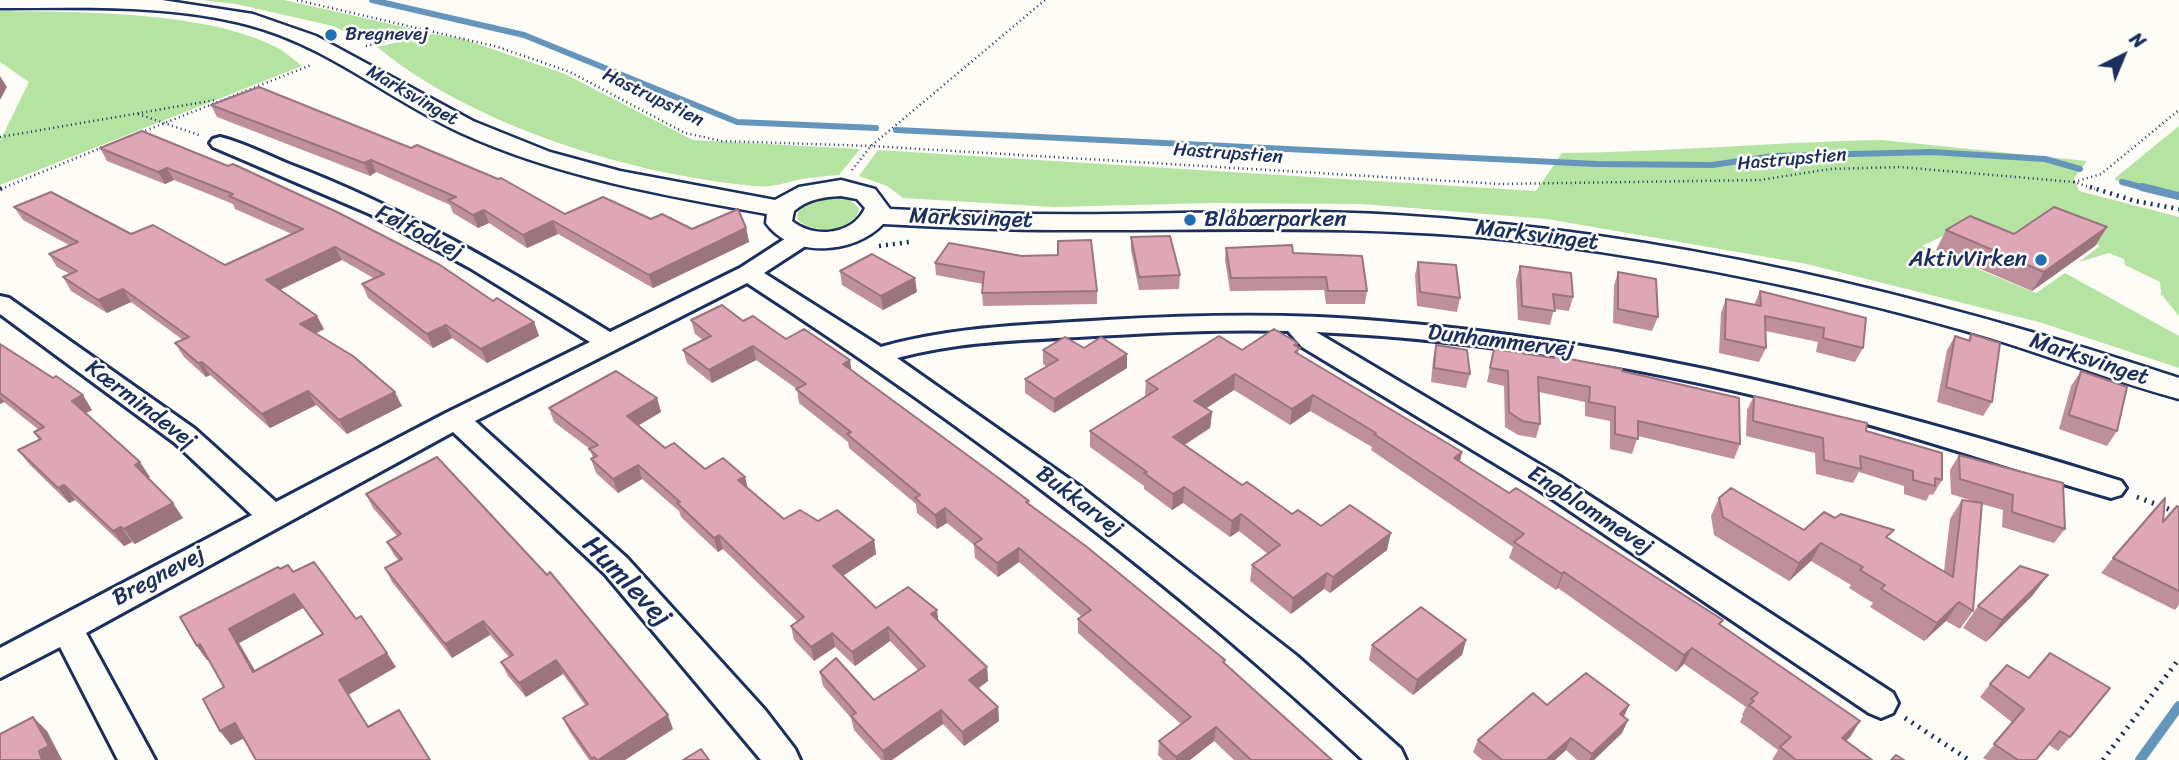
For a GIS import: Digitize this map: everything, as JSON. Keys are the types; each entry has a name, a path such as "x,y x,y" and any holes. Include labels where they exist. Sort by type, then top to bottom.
{"street":[{"name":"Marksvinget","path":"0,2 144,4 253,20 300,35 339,54 464,126 522,150 575,168 647,185 781,209"},
{"name":"Følfodvej","path":"220,143 365,204 489,269 608,342"},
{"path":"841,188 866,194 874,200 878,207 876,216 871,223 848,235 832,239 802,238 792,234 779,223 781,209 788,202 812,191 841,188"},
{"name":"Marksvinget","path":"876,216 1001,222 1323,219 1446,226 1574,239 1708,261 1850,292 2004,332 2179,389"},
{"name":"Bregnevej","path":"0,664 456,419 748,273 802,238"},
{"name":"Bukkarvej","path":"748,273 877,356 1076,498 1285,666 1388,760"},
{"name":"Kærmindevej","path":"0,303 185,436 272,516"},
{"name":"Dunhammervej","path":"877,356 898,349 965,340 1057,330 1159,324 1296,324 1382,328 1463,336 1660,366 1867,414 2111,488"},
{"name":"Engblommevej","path":"1296,324 1311,342 1549,483 1881,703"},
{"name":"Humlevej","path":"456,419 616,566 782,760"},
{"path":"66,627 137,760"}],"path":[{"name":"Hastrupstien","path":"297,0 498,47 570,72 685,133 705,139 871,146 1500,184 1606,184 1724,178 1760,180 1830,169 1900,167 2074,182 2135,201 2179,209"},
{"path":"871,146 1045,0"},
{"path":"393,38 399,23"},
{"path":"127,138 339,54 393,38 434,31"},
{"path":"0,137 226,98"},
{"path":"2074,182 2101,174 2179,110"},
{"path":"136,114 220,143"},
{"path":"0,189 114,143"},
{"path":"869,248 912,242"},
{"path":"2111,488 2179,513"},
{"path":"2103,760 2179,659"},
{"path":"1881,703 1969,760"}],"green space":[{"path":"202,0 284,0 413,29 362,40 333,26 236,4"},
{"path":"0,11 104,13 214,26 276,47 302,66 0,185 0,141 29,82 0,62"},
{"path":"433,34 463,39 565,74 693,140 860,149 839,175 762,186 707,180 607,158 506,123 416,75 377,47"},
{"path":"2179,126 2179,196 2129,187 2114,179"},
{"path":"1881,140 2087,161 2074,178 2079,191 2179,217 2179,316 2161,294 2160,282 2125,265 2124,259 2109,253 2079,262 2100,246 2041,224 2000,249 1955,230 1922,246 2036,293 2065,273 2179,336 2179,368 2039,322 1807,264 1547,219 1362,204 1210,203 1054,207 903,198 887,186 859,176 878,150 1536,191 1562,153"},
{"path":"820,198 849,199 859,208 850,223 842,227 822,229 812,228 797,219 798,212 807,203"}],"building":[{"path":"259,87 411,148 417,145 501,178 565,214 603,197 651,219 662,214 692,229 738,209 746,228 649,275 553,221 523,235 484,210 473,215 448,200 456,197 371,160 364,163 211,105"},
{"path":"142,131 228,166 233,164 339,213 440,265 493,301 497,298 534,322 481,349 446,325 427,334 362,284 384,274 335,247 266,280 317,316 300,324 353,356 395,392 339,420 308,391 262,414 202,362 198,363 175,343 189,337 123,289 98,300 63,277 77,271 49,254 78,242 14,207 51,192 131,234 153,225 225,265 303,229 229,196 233,194 167,168 158,172 100,148"},
{"path":"2054,207 2107,227 2044,272 1946,230 1970,216 2014,234"},
{"path":"1170,236 1180,275 1139,277 1131,237"},
{"path":"1091,240 1097,291 982,293 984,272 935,263 949,243 1022,256 1058,255 1058,241"},
{"path":"1292,245 1293,253 1362,256 1367,291 1328,291 1326,277 1231,278 1226,248"},
{"path":"872,254 915,278 881,296 840,271"},
{"path":"1418,262 1456,265 1460,298 1420,292"},
{"path":"1520,266 1571,273 1573,297 1553,294 1555,311 1522,306"},
{"path":"1618,272 1656,279 1658,317 1618,309"},
{"path":"1760,291 1866,318 1863,348 1823,338 1824,328 1765,316 1766,348 1725,339 1726,299 1761,306"},
{"path":"722,305 743,321 753,316 786,339 804,329 850,360 843,364 1029,501 1026,502 1087,547 1225,660 1223,662 1332,760 1251,760 1216,727 1176,757 1159,741 1191,717 1078,619 1091,610 1019,548 997,563 974,544 982,539 945,508 935,515 915,498 920,495 847,434 851,432 796,389 806,384 753,346 709,370 683,350 711,336 691,320"},
{"path":"1274,329 1298,343 1294,345 1300,348 1295,352 1462,452 1454,458 1509,493 1516,488 1723,620 1719,624 1860,721 1842,738 1872,760 1796,760 1780,747 1791,737 1749,705 1758,693 1692,648 1684,655 1564,572 1562,574 1514,542 1524,534 1374,434 1376,433 1313,395 1292,409 1235,374 1194,401 1212,412 1173,437 1242,485 1247,482 1292,514 1298,510 1321,526 1350,505 1391,533 1333,577 1327,573 1293,598 1252,565 1280,545 1241,514 1232,521 1184,487 1173,494 1090,431 1158,389 1146,381 1219,336 1242,350"},
{"path":"1971,334 2000,343 1992,402 1946,387 1955,336 1970,341"},
{"path":"1065,337 1084,348 1101,337 1127,354 1054,399 1025,379 1058,360 1043,350"},
{"path":"0,344 83,395 72,401 140,462 135,465 173,503 124,529 121,527 113,531 64,485 58,488 18,450 41,439 34,432 44,427 0,393"},
{"path":"1436,345 1467,350 1470,374 1434,368"},
{"path":"1494,349 1554,356 1622,369 1739,398 1740,444 1638,421 1638,439 1615,434 1615,407 1589,402 1590,387 1538,377 1540,424 1522,421 1509,412 1508,371 1490,368"},
{"path":"616,371 657,398 627,416 665,448 674,443 705,469 723,458 745,477 738,480 784,519 800,510 818,521 837,510 874,540 833,566 876,608 908,587 937,610 931,614 987,667 969,680 998,707 962,732 941,710 883,751 851,716 856,713 820,672 836,658 874,700 925,666 888,627 852,652 832,633 811,647 791,626 804,617 719,535 714,538 677,503 680,502 638,465 613,479 591,459 597,456 589,449 598,445 549,408"},
{"path":"2081,371 2127,387 2117,431 2069,415"},
{"path":"1754,396 1867,423 1866,431 1942,453 1942,480 1935,478 1935,486 1913,480 1913,471 1860,456 1861,469 1824,460 1823,438 1753,421"},
{"path":"1959,455 2063,483 2065,529 2012,512 2013,495 1960,479"},
{"path":"437,457 547,575 550,572 668,715 598,760 594,757 592,759 563,718 588,704 556,660 519,683 501,662 513,655 483,621 445,644 385,568 402,559 387,542 401,534 366,494"},
{"path":"1731,488 1804,530 1824,512 1835,518 1841,514 1894,530 1886,537 1953,577 1962,500 1982,503 1973,611 1959,602 1937,623 1881,589 1885,585 1860,570 1863,567 1821,543 1799,563 1723,517 1719,498"},
{"path":"2165,498 2163,522 2179,507 2179,591 2113,558"},
{"path":"314,562 356,619 361,616 387,653 339,680 368,727 399,710 430,760 256,760 235,723 220,731 203,699 224,687 200,644 197,646 180,617 278,567 280,569 288,565 293,572","holes":["294,594 323,634 253,672 229,629"]},
{"path":"2020,566 2048,575 2002,620 1978,606"},
{"path":"1421,607 1466,640 1417,680 1372,645"},
{"path":"2050,653 2110,688 2070,737 2060,731 2036,760 2018,760 1994,744 2024,709 1990,684 2007,665 2029,678"},
{"path":"1586,673 1629,705 1620,714 1628,720 1592,754 1571,738 1546,760 1502,760 1478,740 1533,693 1547,705"},
{"path":"33,717 49,746 39,751 42,760 0,760 0,734"},
{"path":"701,749 709,760 683,760"},
{"path":"1896,755 1904,760 1891,760"}],"waterway":[{"path":"372,0 524,35 737,122 876,128"},
{"path":"896,130 1596,164 1712,165 1774,156 1931,152 2045,159 2080,169"},
{"path":"2122,182 2149,189"},
{"path":"2142,187 2179,196"},
{"path":"2140,760 2179,706"}],"place":[{"name":"Bregnevej","path":"331,35"},
{"name":"Blåbærparken","path":"1190,220"},
{"name":"AktivVirken","path":"2041,260"}]}
